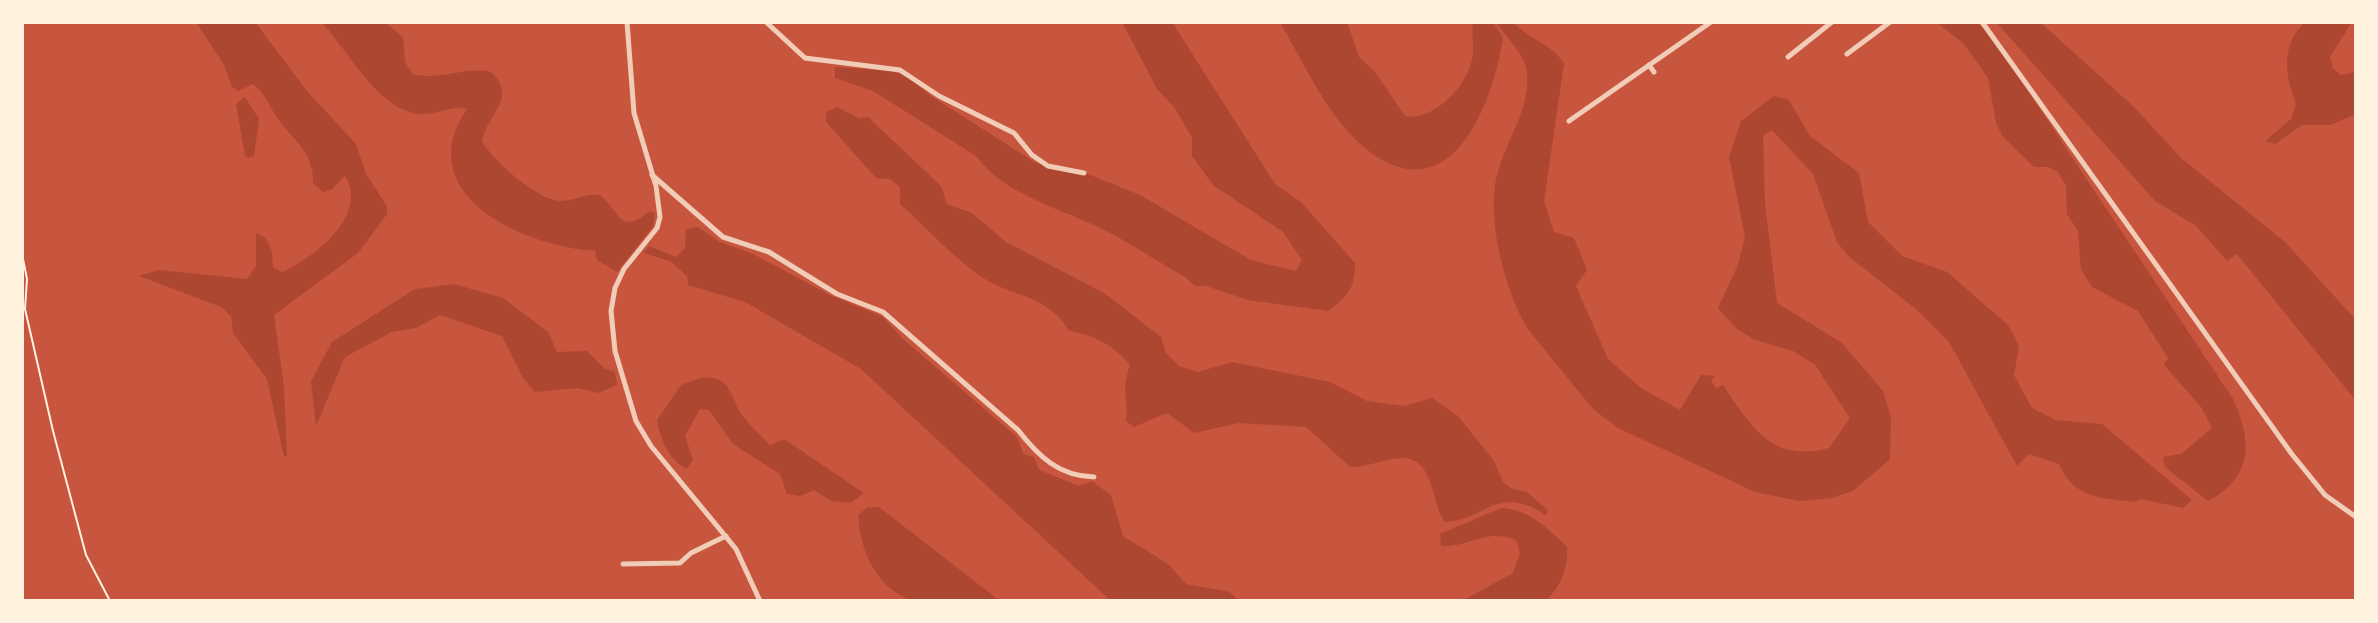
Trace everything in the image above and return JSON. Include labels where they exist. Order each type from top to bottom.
[{"type":"street","points":[[627,22],[634,113],[656,186],[660,220],[624,269],[615,288],[611,311],[615,351],[636,421],[651,446],[726,536],[742,560],[760,601]]},
{"type":"street","points":[[766,22],[805,58],[900,70],[939,96],[1014,133],[1032,155],[1048,166],[1084,173]]},
{"type":"street","points":[[1569,121],[1711,22]]},
{"type":"street","points":[[1788,57],[1832,22]]},
{"type":"street","points":[[1847,54],[1890,22]]},
{"type":"street","points":[[1982,22],[2291,453],[2331,500],[2356,517]]},
{"type":"street","points":[[1649,65],[1654,72]]},
{"type":"street","points":[[651,174],[723,237],[769,252],[837,294],[883,312],[936,362],[1008,421],[1031,448],[1066,474],[1094,477]]},
{"type":"street","points":[[623,564],[680,563],[691,553],[726,536]]},
{"type":"path","points":[[22,254],[27,279],[25,309],[53,431],[86,555],[110,601]]},
{"type":"shaded area","points":[[196,22],[255,22],[307,91],[356,144],[366,174],[387,206],[387,214],[358,253],[274,315],[284,387],[287,456],[284,457],[267,379],[233,333],[231,316],[221,307],[139,276],[159,270],[247,279],[256,266],[256,233],[265,237],[272,251],[273,267],[282,272],[309,257],[334,233],[350,205],[350,191],[345,176],[331,190],[323,192],[313,183],[310,162],[301,146],[253,84],[238,91],[232,87],[224,65]]},
{"type":"shaded area","points":[[321,22],[384,22],[403,37],[405,62],[413,74],[433,76],[491,72],[499,81],[502,98],[482,141],[506,169],[530,188],[553,200],[600,195],[627,222],[650,211],[655,213],[653,226],[617,272],[597,260],[595,251],[536,239],[507,226],[482,210],[463,190],[452,166],[453,139],[467,109],[455,108],[431,114],[404,110],[376,90]]},
{"type":"shaded area","points":[[1122,22],[1172,22],[1275,184],[1301,202],[1355,263],[1349,291],[1328,311],[1248,300],[1206,286],[1195,286],[1114,235],[1019,192],[1003,182],[976,156],[873,91],[835,78],[835,67],[893,71],[912,80],[931,96],[1036,163],[1073,168],[1140,195],[1251,260],[1296,271],[1302,260],[1283,232],[1213,185],[1192,156],[1192,138],[1175,108],[1157,89]]},
{"type":"shaded area","points":[[1280,22],[1347,22],[1359,57],[1375,72],[1405,116],[1427,113],[1456,91],[1472,60],[1473,22],[1493,22],[1503,37],[1490,90],[1479,117],[1464,141],[1446,159],[1425,169],[1399,167],[1370,152],[1355,139],[1319,92]]},
{"type":"shaded area","points":[[1496,22],[1513,22],[1554,52],[1564,64],[1544,201],[1554,232],[1574,238],[1587,270],[1576,286],[1608,359],[1641,388],[1680,410],[1701,375],[1715,376],[1711,381],[1716,388],[1723,385],[1754,428],[1778,446],[1792,451],[1829,448],[1850,418],[1815,365],[1793,351],[1755,340],[1737,329],[1718,308],[1738,265],[1745,237],[1729,157],[1741,121],[1774,96],[1789,100],[1810,136],[1859,173],[1868,222],[1902,256],[1947,272],[2008,325],[2019,346],[2014,375],[2032,408],[2056,420],[2102,424],[2192,500],[2183,508],[2141,499],[2136,502],[2090,495],[2065,476],[2059,464],[2029,454],[2017,466],[1949,342],[1916,309],[1848,256],[1837,242],[1813,174],[1772,130],[1763,136],[1765,203],[1777,303],[1842,343],[1883,391],[1891,417],[1890,459],[1853,491],[1832,498],[1799,501],[1755,492],[1618,428],[1593,409],[1527,328],[1506,279],[1497,240],[1495,186],[1521,113],[1527,83],[1522,57]]},
{"type":"shaded area","points":[[1936,22],[1977,22],[1992,37],[2233,399],[2244,429],[2245,456],[2234,480],[2208,501],[2165,467],[2163,457],[2181,454],[2212,428],[2201,407],[2164,365],[2168,358],[2138,311],[2092,287],[2081,270],[2078,231],[2067,214],[2066,186],[2058,172],[2048,167],[2034,167],[2003,137],[1996,123],[1988,78],[1964,44]]},
{"type":"shaded area","points":[[1996,22],[2040,22],[2135,108],[2180,157],[2285,242],[2356,320],[2356,401],[2237,254],[2227,261],[2196,226],[2155,201]]},
{"type":"shaded area","points":[[2305,22],[2352,22],[2330,57],[2333,69],[2341,75],[2356,72],[2356,114],[2331,125],[2302,125],[2275,144],[2265,141],[2291,119],[2296,104],[2287,72],[2288,51]]},
{"type":"shaded area","points":[[245,97],[259,119],[254,156],[249,158],[245,156],[236,104]]},
{"type":"shaded area","points":[[837,107],[859,118],[868,117],[941,186],[947,204],[972,213],[1006,242],[1104,293],[1161,337],[1166,353],[1179,366],[1198,372],[1232,362],[1330,382],[1367,401],[1404,406],[1432,398],[1458,416],[1494,461],[1503,482],[1512,489],[1527,492],[1548,510],[1546,515],[1515,502],[1492,506],[1472,516],[1445,522],[1421,465],[1401,458],[1350,467],[1306,427],[1239,423],[1194,433],[1167,413],[1134,427],[1126,421],[1125,389],[1130,365],[1124,358],[1103,342],[1069,331],[1061,319],[1042,304],[985,279],[952,253],[900,204],[900,187],[890,179],[876,178],[826,122],[826,112]]},
{"type":"shaded area","points":[[698,227],[720,242],[753,254],[828,294],[883,317],[903,339],[1018,438],[1023,454],[1034,457],[1039,470],[1079,486],[1092,481],[1111,495],[1123,536],[1168,564],[1186,584],[1230,592],[1239,601],[1111,601],[861,369],[745,302],[688,285],[687,276],[670,261],[643,253],[649,246],[676,257],[685,248],[686,229]]},
{"type":"shaded area","points":[[454,284],[503,298],[548,332],[557,352],[587,351],[605,369],[615,372],[617,385],[598,393],[577,388],[535,392],[523,378],[502,336],[440,315],[416,328],[392,332],[345,357],[316,426],[311,381],[332,342],[415,289]]},
{"type":"shaded area","points":[[701,378],[724,383],[743,416],[770,445],[784,439],[864,493],[851,503],[831,501],[814,490],[800,496],[787,494],[780,474],[733,444],[709,410],[700,409],[685,436],[693,460],[687,469],[681,466],[666,448],[657,420],[681,385]]},
{"type":"shaded area","points":[[868,507],[879,507],[1000,601],[913,601],[900,595],[872,567],[862,542],[858,515]]},
{"type":"shaded area","points":[[1501,508],[1529,516],[1567,547],[1563,576],[1546,601],[1462,601],[1513,573],[1520,553],[1516,540],[1495,536],[1441,546],[1440,534]]}]
